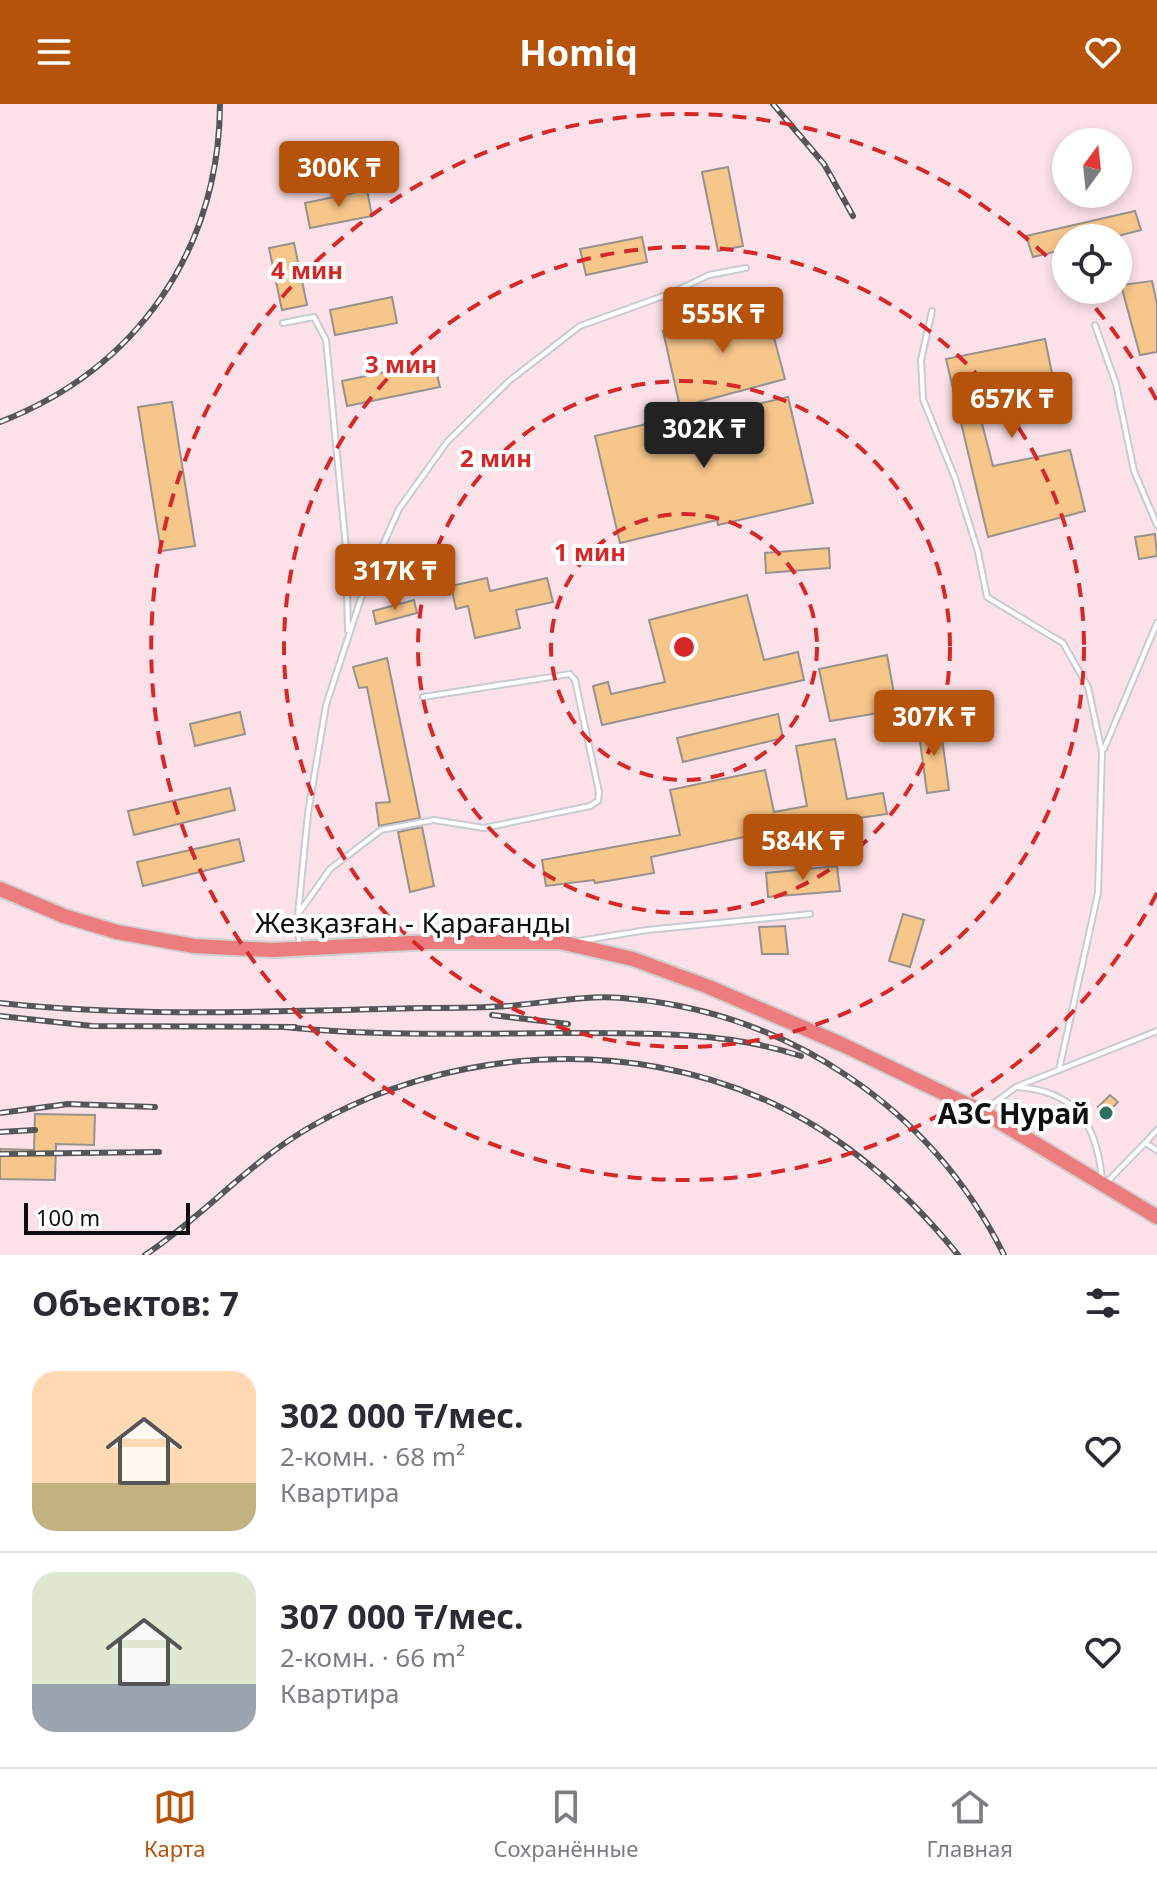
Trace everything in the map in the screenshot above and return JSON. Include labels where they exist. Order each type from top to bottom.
[{"type":"highway","name":"Жезқазған - Қарағанды","points":[[0,889],[64,916],[117,932],[194,946],[299,948],[430,942],[565,944],[633,959],[709,987],[983,1112],[1157,1217]]},
{"type":"lane","points":[[299,948],[298,914],[308,813],[326,705],[366,583],[399,509],[447,442],[509,381],[580,326],[669,294],[709,275],[746,268]]},
{"type":"lane","points":[[932,311],[921,360],[923,399],[955,478],[978,552],[987,597],[1063,643],[1088,687],[1102,752],[1098,893],[1059,1070]]},
{"type":"lane","points":[[283,323],[314,317],[326,340],[346,548],[348,636]]},
{"type":"lane","points":[[1095,325],[1116,384],[1134,471],[1157,525]]},
{"type":"lane","points":[[1102,752],[1157,623]]},
{"type":"lane","points":[[298,914],[330,869],[381,830],[434,820],[484,828],[590,806],[598,801],[599,792],[578,694],[570,674],[423,697]]},
{"type":"lane","points":[[565,944],[647,930],[810,914]]},
{"type":"lane","points":[[983,1112],[1016,1087],[1157,1031]]},
{"type":"lane","points":[[1016,1087],[1042,1089],[1072,1106],[1092,1128],[1103,1187]]},
{"type":"lane","points":[[1103,1187],[1157,1130]]},
{"type":"lane","points":[[1145,1143],[1157,1150]]},
{"type":"shaded area","points":[[0,104],[1157,104],[1157,1255],[0,1255]]},
{"type":"building","points":[[728,167],[743,246],[718,251],[702,172]]},
{"type":"building","points":[[367,190],[372,216],[310,228],[305,203]]},
{"type":"building","points":[[1135,211],[1141,230],[1132,232],[1132,224],[1078,224]]},
{"type":"building","points":[[1052,230],[1052,252],[1033,257],[1026,236]]},
{"type":"building","points":[[642,237],[647,262],[586,275],[580,249]]},
{"type":"building","points":[[294,243],[307,305],[282,310],[269,248]]},
{"type":"building","points":[[1152,281],[1157,304],[1157,352],[1140,355],[1126,304],[1132,304],[1132,284]]},
{"type":"building","points":[[392,297],[397,323],[335,335],[330,310]]},
{"type":"building","points":[[765,304],[785,379],[680,407],[663,331]]},
{"type":"building","points":[[1045,339],[1055,388],[978,408],[993,466],[1070,450],[1085,511],[988,537],[946,359]]},
{"type":"building","points":[[434,362],[440,387],[347,406],[342,381]]},
{"type":"building","points":[[788,397],[813,503],[718,525],[717,520],[620,543],[595,436],[668,419],[670,424]]},
{"type":"building","points":[[172,402],[195,546],[161,551],[138,407]]},
{"type":"building","points":[[1155,534],[1157,556],[1139,559],[1135,537]]},
{"type":"building","points":[[829,548],[830,568],[766,573],[765,553]]},
{"type":"building","points":[[487,578],[490,591],[547,578],[553,602],[516,610],[520,628],[475,638],[468,606],[456,609],[451,586]]},
{"type":"building","points":[[747,595],[764,660],[798,652],[804,680],[602,725],[593,686],[608,682],[611,694],[665,682],[649,620]]},
{"type":"building","points":[[414,600],[417,613],[376,624],[373,611]]},
{"type":"building","points":[[887,655],[897,710],[830,721],[819,669]]},
{"type":"building","points":[[387,658],[420,818],[379,826],[376,803],[390,802],[367,687],[359,688],[353,667]]},
{"type":"building","points":[[240,712],[245,734],[195,746],[190,724]]},
{"type":"building","points":[[778,714],[783,738],[683,762],[677,738]]},
{"type":"building","points":[[940,723],[949,790],[927,793],[918,726]]},
{"type":"building","points":[[835,739],[847,799],[883,793],[887,814],[782,829],[651,857],[654,873],[595,883],[594,880],[546,886],[542,860],[680,835],[670,790],[765,770],[774,812],[807,806],[796,746]]},
{"type":"building","points":[[230,788],[235,810],[134,835],[128,811]]},
{"type":"building","points":[[422,827],[434,886],[410,892],[398,832]]},
{"type":"building","points":[[239,839],[244,861],[143,886],[137,862]]},
{"type":"building","points":[[837,866],[840,891],[768,897],[766,873]]},
{"type":"building","points":[[903,914],[924,920],[910,967],[889,961]]},
{"type":"building","points":[[785,926],[788,954],[762,954],[759,927]]},
{"type":"building","points":[[1110,1095],[1118,1102],[1106,1114],[1098,1107]]},
{"type":"building","points":[[35,1114],[95,1115],[94,1145],[56,1144],[55,1180],[0,1179],[0,1149],[34,1150]]},
{"type":"railway","points":[[0,422],[49,399],[92,370],[130,337],[161,298],[186,255],[204,208],[216,157],[220,104]]},
{"type":"railway","points":[[773,104],[824,164],[853,216]]},
{"type":"railway","points":[[0,1003],[105,1011],[211,1012],[486,1007],[607,997],[683,1007],[741,1023],[796,1046],[847,1076],[894,1112],[937,1154],[973,1202],[1004,1255]]},
{"type":"railway","points":[[492,1015],[568,1024]]},
{"type":"railway","points":[[0,1016],[92,1026],[295,1027]]},
{"type":"railway","points":[[284,1027],[384,1033],[678,1035],[741,1041],[801,1056]]},
{"type":"railway","points":[[145,1255],[268,1155],[312,1126],[365,1100],[421,1080],[480,1066],[539,1060],[599,1060],[659,1067],[717,1082],[772,1103],[825,1132],[874,1168],[918,1210],[958,1255]]},
{"type":"railway","points":[[0,1113],[68,1104],[155,1107]]},
{"type":"railway","points":[[0,1132],[35,1130]]},
{"type":"railway","points":[[0,1154],[159,1152]]},
{"type":"place","name":"АЗС Нурай","points":[[1106,1113]]}]
